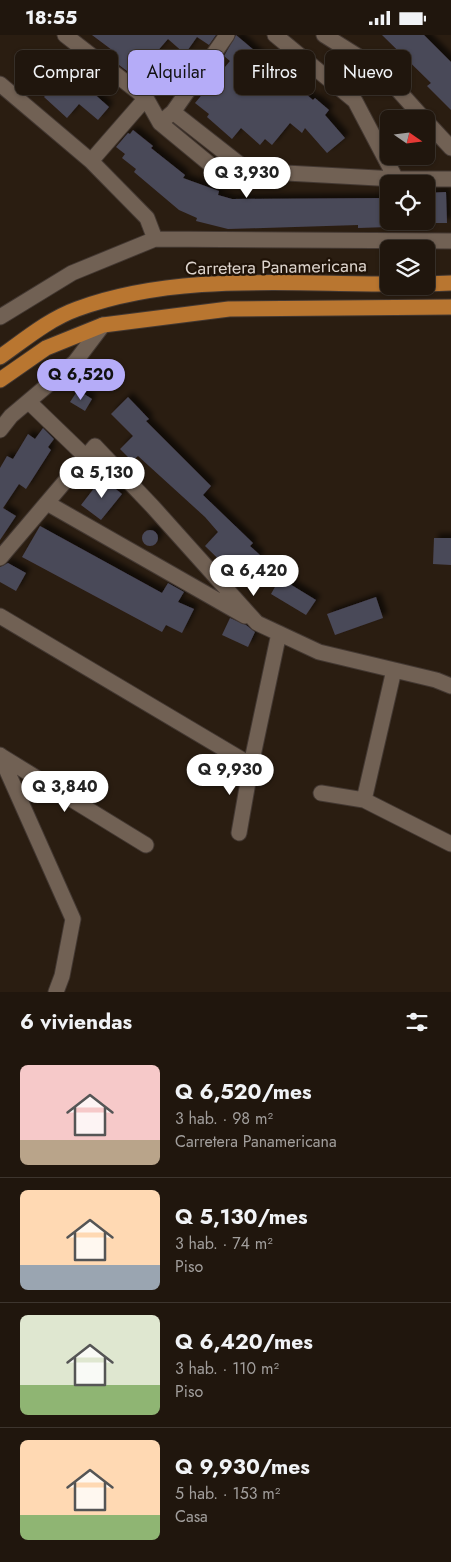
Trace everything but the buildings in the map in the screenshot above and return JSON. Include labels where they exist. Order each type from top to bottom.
[{"type":"highway","points":[[435,284],[451,283]]},
{"type":"highway","name":"Carretera Panamericana","points":[[0,357],[34,333],[76,309],[132,294],[206,284],[380,284]]},
{"type":"highway","points":[[0,380],[46,348],[103,325],[229,309],[451,307]]},
{"type":"street","points":[[65,35],[146,98],[160,123],[212,166],[248,171],[380,178]]},
{"type":"street","points":[[160,123],[173,112],[227,35]]},
{"type":"street","points":[[275,35],[355,101],[394,175]]},
{"type":"street","points":[[324,35],[380,70],[416,110]]},
{"type":"street","points":[[0,84],[91,161],[147,218],[154,239]]},
{"type":"street","points":[[91,161],[146,98]]},
{"type":"street","points":[[173,112],[248,171]]},
{"type":"street","points":[[435,131],[451,149]]},
{"type":"street","points":[[435,179],[451,179]]},
{"type":"street","points":[[0,317],[72,273],[154,239],[451,241]]},
{"type":"street","points":[[0,430],[29,401],[75,362],[103,325]]},
{"type":"street","points":[[29,401],[86,457]]},
{"type":"street","points":[[0,558],[95,445],[154,507],[257,623]]},
{"type":"street","points":[[47,503],[257,623],[319,652],[394,670],[451,687]]},
{"type":"street","points":[[0,616],[251,765]]},
{"type":"street","points":[[239,833],[251,765],[279,633]]},
{"type":"street","points":[[364,800],[394,670]]},
{"type":"street","points":[[0,755],[146,845]]},
{"type":"street","points":[[0,755],[73,919],[62,976],[56,992]]},
{"type":"street","points":[[320,793],[364,800],[451,844]]}]
